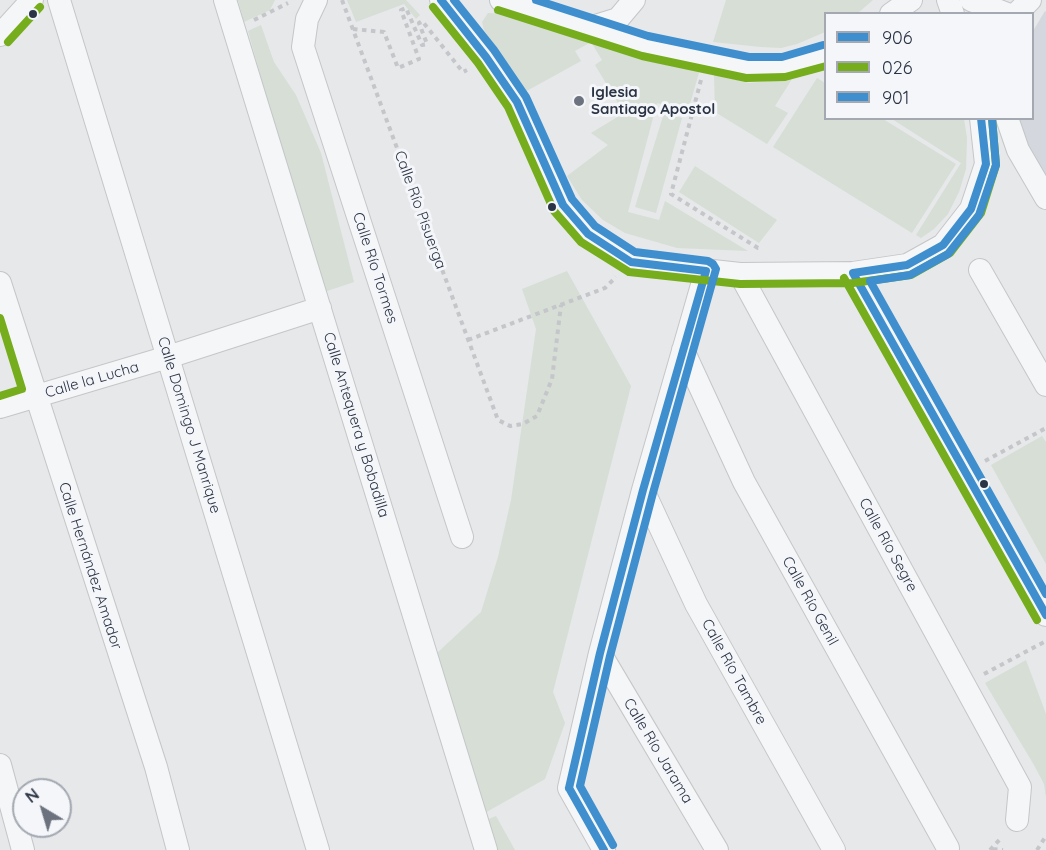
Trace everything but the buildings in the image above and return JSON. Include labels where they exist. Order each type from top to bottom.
[{"type":"street","points":[[0,35],[32,0]]},
{"type":"street","name":"Calle Domingo J Manrique","points":[[59,0],[318,850]]},
{"type":"street","name":"Calle Antequera y Bobadilla","points":[[225,0],[486,850]]},
{"type":"street","name":"Calle Río Tormes","points":[[316,0],[306,19],[303,47],[462,537]]},
{"type":"street","points":[[441,0],[486,57],[517,102],[563,205],[588,234],[631,262],[740,274],[853,273],[907,265],[943,244],[971,209],[986,164],[981,120]]},
{"type":"street","points":[[501,0],[645,46],[748,68],[784,67],[824,55]]},
{"type":"street","points":[[590,28],[618,19],[634,0]]},
{"type":"street","points":[[894,12],[911,0]]},
{"type":"street","points":[[1018,12],[1030,0]]},
{"type":"street","points":[[976,6],[999,12]]},
{"type":"street","points":[[1008,120],[1018,150],[1046,198]]},
{"type":"street","points":[[980,270],[1046,385]]},
{"type":"street","points":[[604,850],[569,788],[600,653],[643,490],[706,271]]},
{"type":"street","points":[[853,273],[1046,615]]},
{"type":"street","name":"Calle Río Segre","points":[[740,274],[1020,787],[1017,820]]},
{"type":"street","name":"Calle Hernández Amador","points":[[0,283],[156,767],[178,850]]},
{"type":"street","name":"Calle la Lucha","points":[[0,407],[168,357],[320,308]]},
{"type":"street","name":"Calle Río Genil","points":[[683,350],[744,482],[948,848]]},
{"type":"street","name":"Calle Río Tambre","points":[[643,490],[696,604],[834,850]]},
{"type":"street","name":"Calle Río Jarama","points":[[600,653],[717,850]]},
{"type":"street","points":[[0,765],[23,850]]},
{"type":"path","points":[[235,30],[295,0]]},
{"type":"path","name":"Calle Río Pisuerga","points":[[342,0],[498,420],[510,426],[523,424],[537,416],[552,379],[561,305]]},
{"type":"path","points":[[353,29],[384,32],[398,68],[419,59],[400,10],[406,8],[422,45],[427,44],[419,23],[422,21],[463,72],[486,57]]},
{"type":"path","points":[[706,59],[671,194],[758,248],[768,248]]},
{"type":"path","points":[[468,340],[605,288],[631,262]]},
{"type":"path","points":[[965,471],[1046,428]]},
{"type":"path","points":[[964,685],[1046,641]]},
{"type":"path","points":[[1037,850],[1046,836]]},
{"type":"path","points":[[992,848],[1003,850]]},
{"type":"shaded area","points":[[238,0],[275,0],[270,10],[244,22]]},
{"type":"shaded area","points":[[347,0],[406,0],[420,15],[416,19],[404,4],[356,22]]},
{"type":"shaded area","points":[[726,0],[873,0],[859,12],[824,12],[824,32],[797,44],[781,48],[713,42]]},
{"type":"shaded area","points":[[1045,11],[1046,180],[1028,150],[1019,120],[1034,120],[1034,29]]},
{"type":"shaded area","points":[[488,13],[503,14],[700,69],[688,111],[657,103],[628,212],[659,220],[665,201],[748,251],[677,248],[625,233],[603,220],[582,200],[567,176],[608,145],[591,133],[624,113],[595,65],[602,60],[591,42],[575,51],[581,61],[523,93],[484,30],[482,22]]},
{"type":"shaded area","points":[[261,25],[274,62],[296,95],[321,153],[354,282],[321,293],[248,31]]},
{"type":"shaded area","points":[[714,74],[749,83],[792,79],[775,106],[788,113],[767,144],[715,112]]},
{"type":"shaded area","points":[[817,78],[824,82],[824,120],[885,120],[956,164],[912,233],[773,147]]},
{"type":"shaded area","points":[[664,113],[682,118],[656,213],[635,207]]},
{"type":"shaded area","points":[[894,120],[964,120],[967,138],[966,169],[959,192],[948,214],[934,229],[921,238],[916,235],[961,163]]},
{"type":"shaded area","points":[[695,166],[777,220],[759,243],[679,192]]},
{"type":"shaded area","points":[[567,271],[631,386],[553,692],[565,723],[545,779],[483,814],[436,654],[481,612],[498,557],[511,500],[536,329],[522,289]]},
{"type":"shaded area","points":[[1042,436],[1046,442],[1046,564],[991,465]]},
{"type":"shaded area","points":[[1026,660],[1046,714],[1046,797],[1044,784],[1034,765],[985,683]]},
{"type":"shaded area","points":[[496,816],[515,850],[496,850],[486,820]]},
{"type":"transit line","name":"906","points":[[441,0],[486,57],[517,102],[563,205],[588,234],[631,262],[706,271]]},
{"type":"transit line","name":"901","points":[[454,0],[494,50],[526,97],[572,199],[595,226],[635,252],[708,261],[716,269],[610,656],[580,786],[613,845]]},
{"type":"transit line","name":"901","points":[[536,0],[648,36],[749,57],[782,57],[823,45]]},
{"type":"transit line","name":"026","points":[[8,42],[40,7]]},
{"type":"transit line","name":"026","points":[[433,7],[478,63],[508,107],[554,211],[581,242],[629,272],[740,284],[853,283],[911,275],[950,253],[981,213],[996,165],[992,120]]},
{"type":"transit line","name":"026","points":[[498,10],[642,56],[746,78],[785,77],[824,67]]},
{"type":"transit line","name":"906","points":[[981,120],[986,164],[971,209],[943,245],[907,265],[853,273],[1046,615]]},
{"type":"transit line","name":"901","points":[[992,120],[996,165],[979,215],[948,254],[910,275],[870,281],[1046,594]]},
{"type":"transit line","name":"906","points":[[569,788],[600,653],[643,490],[706,271]]},
{"type":"transit line","name":"026","points":[[844,278],[1037,620]]},
{"type":"transit line","name":"026","points":[[0,318],[22,389],[0,396]]},
{"type":"transit line","name":"906","points":[[569,788],[604,850]]},
{"type":"place","name":"Iglesia Santiago Apostol","points":[[579,101]]}]
